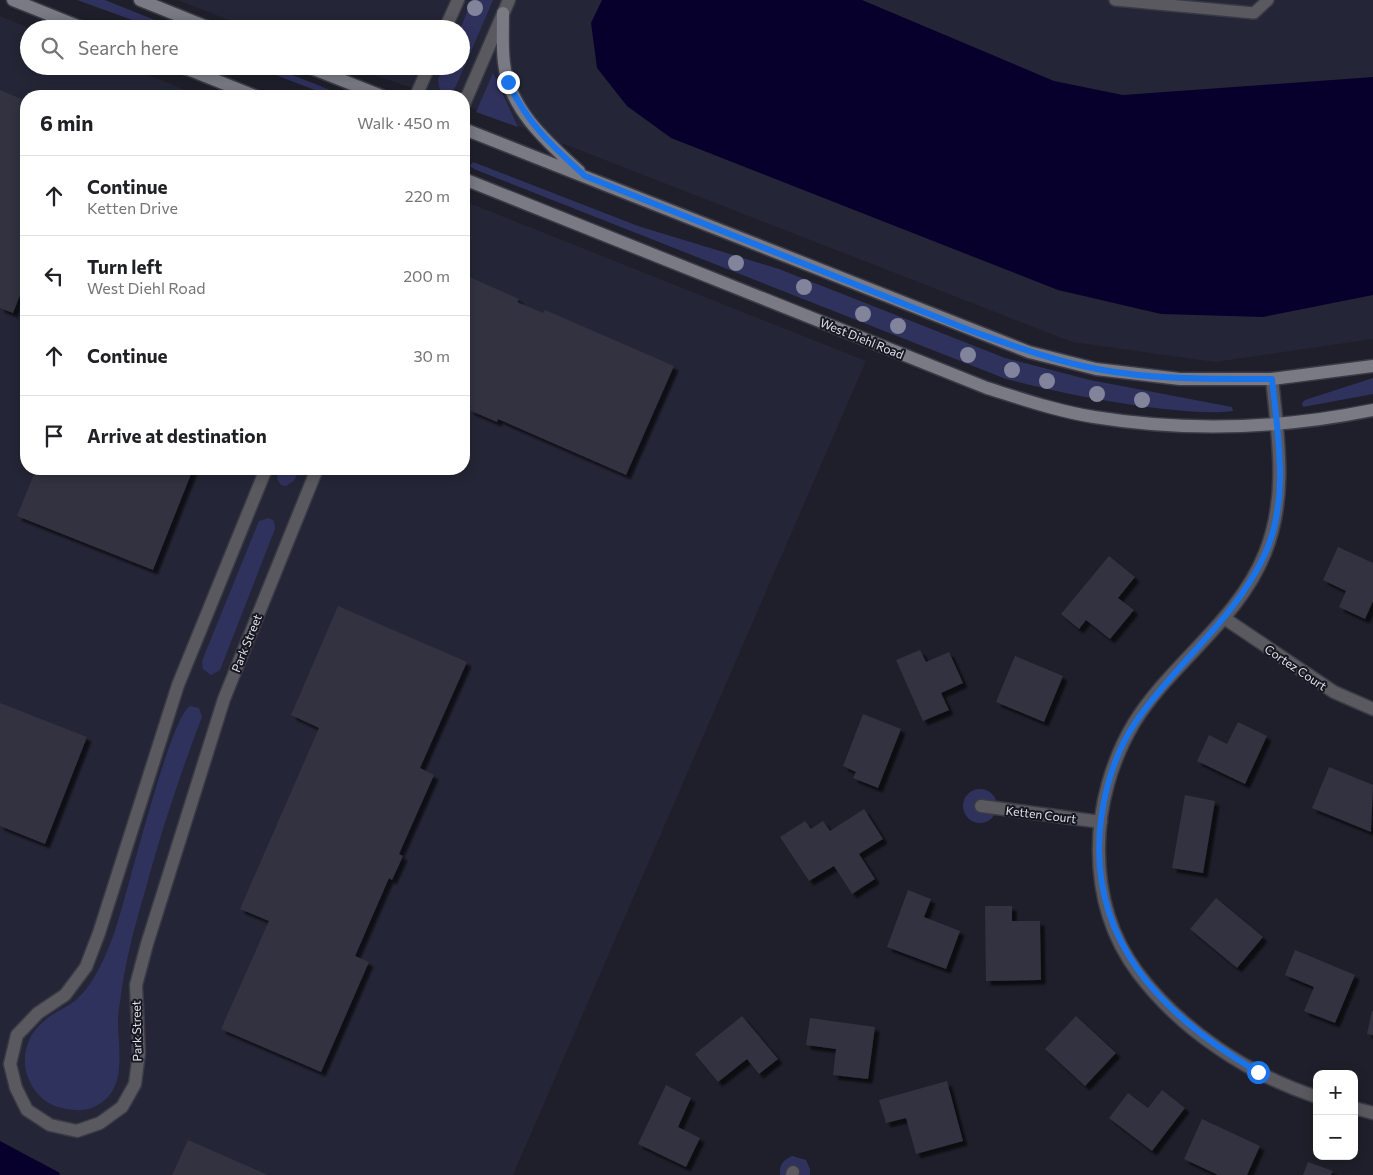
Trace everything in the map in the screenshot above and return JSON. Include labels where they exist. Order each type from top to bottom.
[{"type":"street","points":[[13,0],[63,20]]},
{"type":"street","points":[[140,0],[190,20]]},
{"type":"street","points":[[449,20],[458,0]]},
{"type":"street","points":[[470,90],[509,0]]},
{"type":"street","points":[[503,13],[504,64],[508,82],[516,99],[542,138],[585,176]]},
{"type":"street","points":[[203,75],[241,90]]},
{"type":"street","points":[[329,75],[367,90]]},
{"type":"street","points":[[419,90],[425,75]]},
{"type":"street","points":[[470,130],[1029,352],[1096,369],[1180,379],[1272,379],[1373,366]]},
{"type":"street","name":"West Diehl Road","points":[[470,181],[987,388],[1092,417],[1190,427],[1277,425],[1373,410]]},
{"type":"street","points":[[1272,379],[1281,481],[1279,505],[1269,543],[1242,597],[1136,721],[1113,766],[1106,788],[1098,850],[1105,901],[1115,931],[1137,972],[1157,995],[1196,1031],[1226,1053],[1276,1081],[1313,1095]]},
{"type":"street","name":"Park Street","points":[[264,475],[178,685],[102,924],[86,967],[65,995],[38,1013],[17,1035],[10,1064],[16,1088],[27,1110],[50,1124],[76,1131],[100,1123],[122,1107],[136,1084],[138,1053],[136,985],[147,944],[224,699],[315,475]]},
{"type":"street","name":"Cortez Court","points":[[1224,618],[1334,692],[1373,709]]},
{"type":"street","name":"Ketten Court","points":[[981,806],[1101,822]]},
{"type":"street","points":[[1358,1109],[1373,1112]]},
{"type":"lane","points":[[1115,0],[1254,13],[1268,0]]},
{"type":"shaded area","points":[[77,0],[105,0],[155,20],[132,20]]},
{"type":"shaded area","points":[[178,0],[1373,0],[1373,339],[1215,362],[1072,342],[470,107],[470,90],[419,90],[374,75],[470,75],[470,20],[228,20]]},
{"type":"shaded area","points":[[472,0],[493,0],[470,53],[470,20],[464,20]]},
{"type":"shaded area","points":[[602,0],[862,0],[1054,81],[1123,95],[1373,77],[1373,295],[1263,317],[1161,314],[1058,290],[671,138],[627,106],[597,68],[591,23]]},
{"type":"shaded area","points":[[0,16],[20,24],[20,75],[148,75],[186,90],[20,90],[20,475],[470,475],[470,203],[866,361],[513,1175],[0,1175]]},
{"type":"shaded area","points":[[493,73],[518,127],[476,112]]},
{"type":"shaded area","points":[[276,75],[292,75],[330,90],[315,90]]},
{"type":"shaded area","points":[[440,75],[461,75],[452,90],[440,90],[438,79]]},
{"type":"shaded area","points":[[473,162],[638,226],[779,269],[1005,358],[1090,380],[1232,407],[1233,411],[1198,412],[1144,407],[1045,389],[1006,379],[474,169],[470,166]]},
{"type":"shaded area","points":[[1373,378],[1373,394],[1303,407],[1302,403],[1305,400]]},
{"type":"shaded area","points":[[278,475],[296,475],[294,481],[286,486],[281,485],[277,479]]},
{"type":"shaded area","points":[[269,518],[274,521],[275,529],[220,670],[211,675],[203,669],[202,661],[259,521]]},
{"type":"shaded area","points":[[190,706],[199,708],[202,717],[164,825],[131,942],[119,1012],[119,1065],[115,1086],[101,1103],[92,1108],[78,1110],[57,1107],[40,1097],[27,1076],[25,1059],[28,1043],[43,1022],[77,999],[89,985],[100,967],[121,912],[149,811],[171,742],[181,718]]},
{"type":"shaded area","points":[[980,789],[987,790],[992,794],[996,799],[996,813],[992,818],[987,822],[980,823],[973,822],[968,818],[964,813],[963,806],[964,799],[968,794],[973,790]]},
{"type":"shaded area","points":[[0,1141],[60,1173],[59,1175],[0,1175]]},
{"type":"shaded area","points":[[792,1156],[806,1160],[810,1169],[810,1175],[780,1175],[782,1163]]},
{"type":"building","points":[[0,90],[20,98],[20,295],[13,313],[0,308]]},
{"type":"building","points":[[470,277],[519,299],[517,302],[543,313],[545,310],[674,366],[626,475],[498,419],[497,422],[470,410]]},
{"type":"building","points":[[34,475],[191,475],[153,570],[17,516]]},
{"type":"building","points":[[1338,547],[1373,563],[1373,601],[1365,619],[1339,607],[1346,591],[1323,580]]},
{"type":"building","points":[[1109,556],[1135,577],[1118,598],[1134,610],[1110,639],[1086,620],[1079,629],[1061,614]]},
{"type":"building","points":[[338,606],[467,662],[420,768],[434,775],[399,854],[403,856],[392,880],[389,878],[355,956],[369,962],[321,1072],[221,1029],[269,921],[240,909],[319,728],[291,715]]},
{"type":"building","points":[[920,650],[926,662],[949,652],[963,683],[941,693],[949,710],[923,721],[896,660]]},
{"type":"building","points":[[1015,656],[1063,676],[1044,722],[996,702]]},
{"type":"building","points":[[0,703],[87,737],[45,844],[0,826]]},
{"type":"building","points":[[863,714],[901,729],[878,788],[853,778],[856,772],[843,766]]},
{"type":"building","points":[[1238,722],[1267,736],[1245,784],[1197,761],[1209,735],[1227,744]]},
{"type":"building","points":[[1329,767],[1373,785],[1371,832],[1312,808]]},
{"type":"building","points":[[1185,795],[1215,801],[1203,873],[1172,868]]},
{"type":"building","points":[[864,809],[883,839],[859,854],[875,879],[852,894],[834,866],[809,881],[780,837],[805,821],[811,829],[823,821],[830,831]]},
{"type":"building","points":[[908,890],[931,899],[924,917],[960,931],[946,969],[887,947]]},
{"type":"building","points":[[1216,898],[1263,937],[1237,968],[1190,929]]},
{"type":"building","points":[[985,906],[1012,906],[1012,921],[1040,921],[1041,980],[986,981]]},
{"type":"building","points":[[1295,950],[1355,975],[1335,1023],[1304,1011],[1314,987],[1285,975]]},
{"type":"building","points":[[1373,1011],[1373,1035],[1367,1034]]},
{"type":"building","points":[[742,1016],[778,1059],[759,1074],[747,1059],[718,1082],[695,1054]]},
{"type":"building","points":[[1076,1016],[1116,1053],[1085,1086],[1045,1049]]},
{"type":"building","points":[[810,1018],[875,1027],[868,1079],[833,1075],[836,1049],[806,1045]]},
{"type":"building","points":[[947,1081],[963,1141],[916,1154],[906,1118],[886,1123],[879,1100]]},
{"type":"building","points":[[666,1085],[691,1098],[678,1127],[700,1138],[686,1167],[638,1144]]},
{"type":"building","points":[[1162,1090],[1185,1108],[1152,1151],[1109,1118],[1128,1093],[1148,1108]]},
{"type":"building","points":[[1202,1119],[1260,1146],[1247,1175],[1218,1175],[1184,1159]]},
{"type":"building","points":[[188,1140],[268,1175],[172,1175]]},
{"type":"building","points":[[1308,1162],[1333,1171],[1331,1175],[1303,1175]]},
{"type":"route","points":[[508,82],[528,119],[542,138],[585,176],[969,330],[1029,352],[1096,369],[1180,379],[1272,379],[1281,481],[1279,505],[1269,543],[1242,597],[1154,698],[1136,721],[1123,743],[1106,788],[1098,850],[1105,901],[1115,931],[1137,972],[1157,995],[1196,1031],[1226,1053],[1258,1072]]}]
